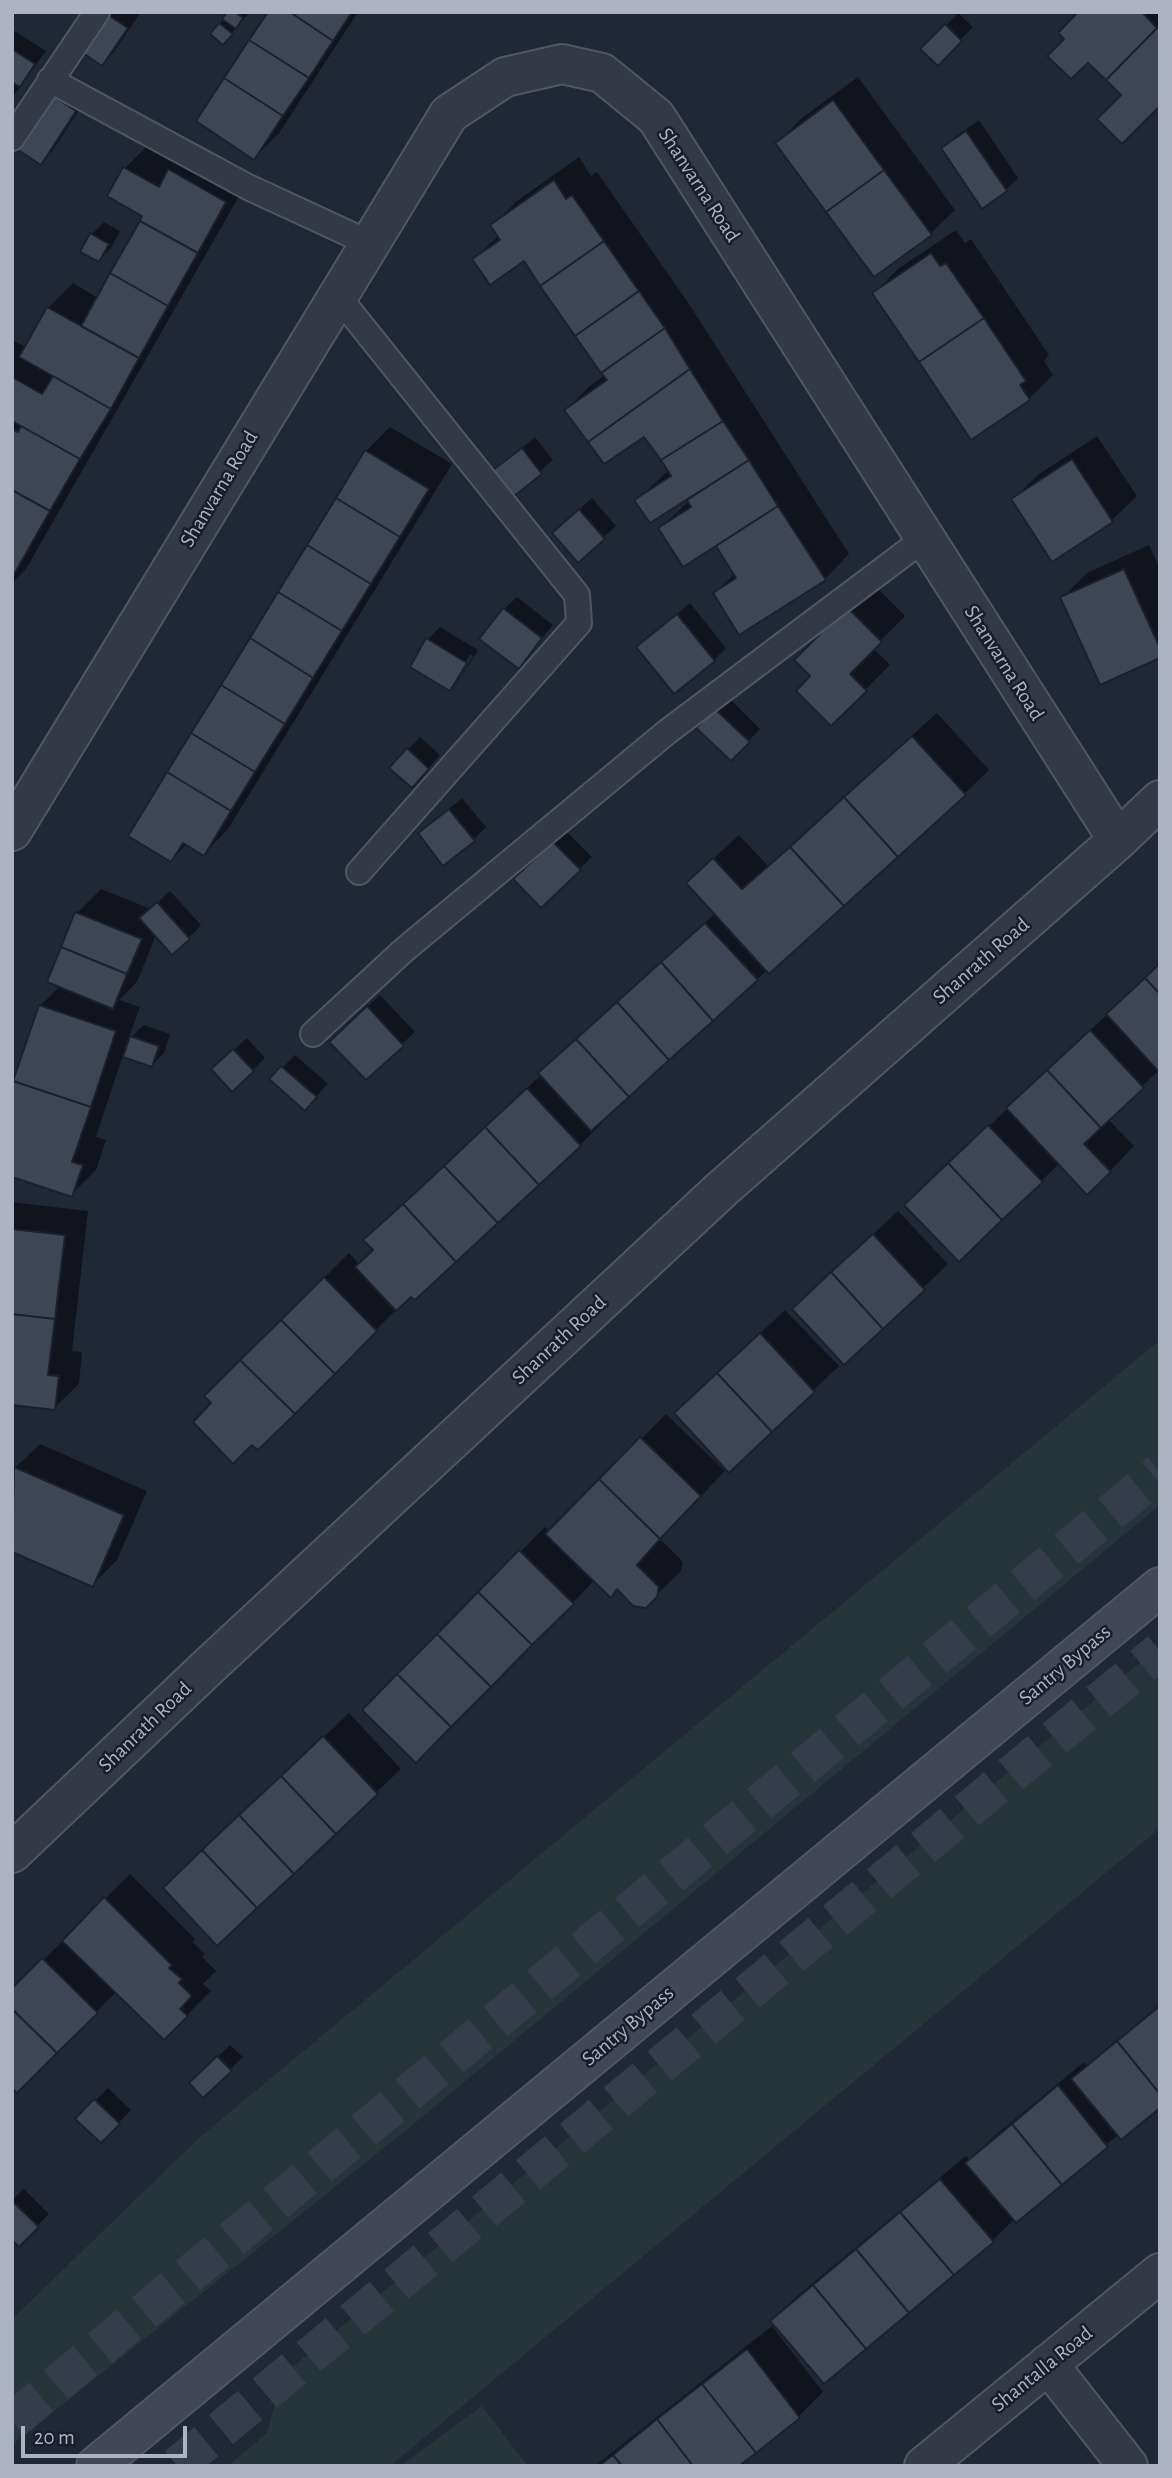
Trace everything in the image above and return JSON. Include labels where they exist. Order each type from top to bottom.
[{"type":"main road","name":"Santry Bypass","points":[[96,2466],[1160,1587]]},
{"type":"street","name":"Shanvarna Road","points":[[12,831],[449,114],[505,77],[562,64],[602,73],[656,117],[1118,841]]},
{"type":"street","name":"Shanrath Road","points":[[12,1853],[712,1198],[1118,841],[1160,800]]},
{"type":"street","name":"Shantalla Road","points":[[924,2466],[1160,2273]]},
{"type":"street","points":[[1048,2364],[1128,2466]]},
{"type":"lane","points":[[12,138],[97,12]]},
{"type":"lane","points":[[50,80],[248,187],[369,243]]},
{"type":"lane","points":[[337,295],[576,595],[579,624],[359,872]]},
{"type":"lane","points":[[313,1034],[404,950],[667,732],[925,538]]},
{"type":"shaded area","points":[[1160,1340],[1160,1505],[409,2128],[12,2445],[12,2319],[200,2137]]},
{"type":"shaded area","points":[[1160,1646],[1160,1828],[390,2466],[228,2466],[267,2433],[283,2375]]},
{"type":"shaded area","points":[[482,2406],[528,2466],[400,2466]]},
{"type":"building","points":[[227,12],[235,12],[243,18],[236,29],[222,19]]},
{"type":"building","points":[[268,12],[290,12],[333,41],[309,78],[249,40]]},
{"type":"building","points":[[290,12],[352,12],[333,41]]},
{"type":"building","points":[[1078,12],[1142,12],[1157,28],[1106,80],[1088,63],[1071,79],[1047,56],[1064,39],[1058,33]]},
{"type":"building","points":[[108,15],[128,28],[102,66],[83,53]]},
{"type":"building","points":[[219,23],[233,34],[223,45],[210,34]]},
{"type":"building","points":[[945,24],[962,41],[938,66],[920,49]]},
{"type":"building","points":[[1157,28],[1160,30],[1160,106],[1122,144],[1097,119],[1121,95],[1106,80]]},
{"type":"building","points":[[249,40],[309,78],[283,116],[224,78]]},
{"type":"building","points":[[12,49],[35,64],[20,87],[12,82]]},
{"type":"building","points":[[224,78],[283,116],[254,160],[196,121]]},
{"type":"building","points":[[53,96],[76,111],[41,165],[18,150]]},
{"type":"building","points":[[833,100],[884,170],[826,212],[775,143]]},
{"type":"building","points":[[966,131],[1007,191],[982,209],[941,148]]},
{"type":"building","points":[[123,167],[159,187],[168,169],[226,202],[198,253],[140,221],[142,216],[107,196]]},
{"type":"building","points":[[884,170],[932,235],[874,277],[826,212]]},
{"type":"building","points":[[554,180],[566,199],[572,195],[604,241],[540,286],[524,261],[490,285],[472,259],[500,240],[490,225]]},
{"type":"building","points":[[140,221],[198,253],[168,306],[110,273]]},
{"type":"building","points":[[90,233],[109,244],[99,262],[80,252]]},
{"type":"building","points":[[604,241],[639,291],[575,336],[540,286]]},
{"type":"building","points":[[931,253],[940,266],[946,263],[984,318],[919,362],[872,293]]},
{"type":"building","points":[[110,273],[168,306],[139,358],[81,326]]},
{"type":"building","points":[[639,291],[665,328],[601,373],[575,336]]},
{"type":"building","points":[[47,307],[139,358],[111,409],[19,357]]},
{"type":"building","points":[[984,318],[1026,381],[1020,385],[1030,400],[971,440],[919,362]]},
{"type":"building","points":[[665,328],[690,369],[588,442],[564,410],[607,380],[601,373]]},
{"type":"building","points":[[690,369],[723,421],[661,460],[644,437],[604,464],[588,442]]},
{"type":"building","points":[[53,376],[111,409],[80,459],[12,421],[12,377],[42,394]]},
{"type":"building","points":[[723,421],[749,460],[650,523],[634,500],[671,476],[661,460]]},
{"type":"building","points":[[21,426],[80,459],[50,511],[12,490],[12,429],[18,432]]},
{"type":"building","points":[[522,448],[542,474],[513,497],[493,470]]},
{"type":"building","points":[[365,450],[429,489],[400,537],[336,498]]},
{"type":"building","points":[[1072,459],[1113,522],[1052,562],[1011,499]]},
{"type":"building","points":[[749,460],[778,506],[683,567],[658,528],[691,507],[687,500]]},
{"type":"building","points":[[12,490],[50,511],[12,578]]},
{"type":"building","points":[[336,498],[400,537],[371,584],[307,545]]},
{"type":"building","points":[[778,506],[826,580],[739,635],[713,593],[736,578],[716,546]]},
{"type":"building","points":[[579,509],[605,539],[578,563],[552,533]]},
{"type":"building","points":[[307,545],[371,584],[342,631],[278,592]]},
{"type":"building","points":[[1124,569],[1160,648],[1160,658],[1100,685],[1060,597]]},
{"type":"building","points":[[278,592],[342,631],[313,678],[250,638]]},
{"type":"building","points":[[847,607],[882,642],[850,674],[867,691],[831,726],[796,691],[810,676],[794,660]]},
{"type":"building","points":[[503,608],[542,638],[519,669],[479,639]]},
{"type":"building","points":[[677,614],[715,661],[674,694],[636,647]]},
{"type":"building","points":[[250,638],[313,678],[285,724],[221,685]]},
{"type":"building","points":[[426,638],[467,663],[450,691],[410,667]]},
{"type":"building","points":[[221,685],[285,724],[255,772],[191,733]]},
{"type":"building","points":[[715,709],[750,742],[731,761],[696,728]]},
{"type":"building","points":[[191,733],[255,772],[231,811],[167,772]]},
{"type":"building","points":[[912,736],[966,795],[898,857],[844,797]]},
{"type":"building","points":[[407,748],[429,769],[412,788],[389,768]]},
{"type":"building","points":[[167,772],[231,811],[204,856],[183,843],[171,862],[128,836]]},
{"type":"building","points":[[844,797],[898,857],[844,906],[790,847]]},
{"type":"building","points":[[449,809],[475,841],[443,866],[418,833]]},
{"type":"building","points":[[553,842],[581,870],[541,908],[513,879]]},
{"type":"building","points":[[790,847],[844,906],[769,974],[686,883],[713,858],[742,889]]},
{"type":"building","points":[[157,902],[190,939],[172,955],[139,918]]},
{"type":"building","points":[[75,912],[142,939],[127,974],[61,947]]},
{"type":"building","points":[[705,923],[758,980],[713,1021],[661,962]]},
{"type":"building","points":[[61,947],[127,974],[113,1009],[47,982]]},
{"type":"building","points":[[661,962],[713,1021],[669,1060],[617,1002]]},
{"type":"building","points":[[1160,963],[1160,994],[1145,978]]},
{"type":"building","points":[[1145,978],[1160,994],[1160,1073],[1106,1014]]},
{"type":"building","points":[[617,1002],[669,1060],[629,1097],[576,1039]]},
{"type":"building","points":[[39,1005],[116,1031],[91,1107],[13,1081]]},
{"type":"building","points":[[367,1006],[404,1046],[366,1080],[329,1042]]},
{"type":"building","points":[[1090,1030],[1144,1088],[1101,1128],[1047,1070]]},
{"type":"building","points":[[130,1036],[159,1046],[152,1067],[123,1057]]},
{"type":"building","points":[[576,1039],[629,1097],[591,1131],[538,1073]]},
{"type":"building","points":[[233,1049],[254,1071],[232,1092],[211,1069]]},
{"type":"building","points":[[281,1066],[317,1097],[305,1111],[269,1079]]},
{"type":"building","points":[[1047,1070],[1101,1128],[1084,1144],[1111,1172],[1087,1195],[1006,1108]]},
{"type":"building","points":[[13,1081],[91,1107],[72,1162],[83,1165],[72,1197],[12,1177]]},
{"type":"building","points":[[527,1088],[581,1146],[539,1185],[485,1127]]},
{"type":"building","points":[[988,1125],[1043,1182],[1002,1220],[948,1163]]},
{"type":"building","points":[[485,1127],[539,1185],[498,1223],[444,1166]]},
{"type":"building","points":[[948,1163],[1002,1220],[959,1262],[904,1205]]},
{"type":"building","points":[[444,1166],[498,1223],[456,1262],[403,1204]]},
{"type":"building","points":[[403,1204],[456,1262],[415,1300],[411,1297],[396,1311],[355,1267],[373,1250],[363,1240]]},
{"type":"building","points":[[12,1229],[65,1235],[55,1319],[12,1314]]},
{"type":"building","points":[[873,1234],[925,1290],[883,1329],[831,1272]]},
{"type":"building","points":[[831,1272],[883,1329],[844,1365],[792,1309]]},
{"type":"building","points":[[324,1277],[377,1331],[335,1374],[281,1320]]},
{"type":"building","points":[[12,1314],[55,1319],[48,1375],[59,1376],[55,1410],[12,1405]]},
{"type":"building","points":[[281,1320],[335,1374],[295,1414],[240,1360]]},
{"type":"building","points":[[760,1333],[815,1392],[772,1432],[717,1373]]},
{"type":"building","points":[[240,1360],[295,1414],[258,1450],[252,1445],[233,1464],[193,1422],[211,1403],[204,1396]]},
{"type":"building","points":[[717,1373],[772,1432],[729,1473],[674,1413]]},
{"type":"building","points":[[640,1437],[701,1496],[660,1539],[599,1479]]},
{"type":"building","points":[[14,1467],[124,1515],[93,1587],[12,1552]]},
{"type":"building","points":[[599,1479],[660,1539],[637,1565],[659,1587],[657,1597],[646,1608],[633,1606],[617,1589],[611,1598],[545,1534]]},
{"type":"building","points":[[519,1550],[574,1604],[532,1645],[478,1592]]},
{"type":"building","points":[[478,1592],[532,1645],[491,1687],[437,1634]]},
{"type":"building","points":[[437,1634],[491,1687],[451,1727],[397,1674]]},
{"type":"building","points":[[397,1674],[451,1727],[416,1763],[362,1710]]},
{"type":"building","points":[[323,1736],[378,1794],[336,1834],[281,1776]]},
{"type":"building","points":[[281,1776],[336,1834],[294,1874],[239,1815]]},
{"type":"building","points":[[239,1815],[294,1874],[257,1908],[202,1850]]},
{"type":"building","points":[[202,1850],[257,1908],[217,1946],[163,1888]]},
{"type":"building","points":[[104,1897],[172,1965],[169,1968],[182,1979],[179,1983],[192,1996],[180,2009],[188,2016],[164,2040],[62,1941]]},
{"type":"building","points":[[42,1958],[98,2013],[57,2053],[12,2009],[12,1988]]},
{"type":"building","points":[[1160,2006],[1160,2094],[1117,2041]]},
{"type":"building","points":[[12,2009],[57,2053],[17,2093],[12,2088]]},
{"type":"building","points":[[1117,2041],[1160,2094],[1160,2108],[1121,2140],[1071,2079]]},
{"type":"building","points":[[217,2056],[232,2071],[203,2098],[189,2083]]},
{"type":"building","points":[[1058,2085],[1108,2147],[1062,2185],[1012,2124]]},
{"type":"building","points":[[94,2099],[120,2124],[101,2143],[75,2119]]},
{"type":"building","points":[[1012,2124],[1062,2185],[1016,2223],[965,2163]]},
{"type":"building","points":[[940,2179],[994,2242],[954,2275],[900,2212]]},
{"type":"building","points":[[12,2201],[39,2227],[19,2247],[12,2240]]},
{"type":"building","points":[[900,2212],[954,2275],[909,2313],[856,2249]]},
{"type":"building","points":[[856,2249],[909,2313],[866,2349],[813,2285]]},
{"type":"building","points":[[813,2285],[866,2349],[824,2384],[770,2321]]},
{"type":"building","points":[[747,2349],[800,2418],[756,2453],[702,2384]]},
{"type":"building","points":[[702,2384],[756,2453],[739,2466],[693,2466],[657,2419]]},
{"type":"building","points":[[657,2419],[693,2466],[622,2466],[613,2455]]},
{"type":"building","points":[[613,2455],[622,2466],[599,2466]]},
{"type":"tunnel","points":[[12,2421],[1160,1472]]},
{"type":"tunnel","points":[[177,2466],[1160,1651]]}]
